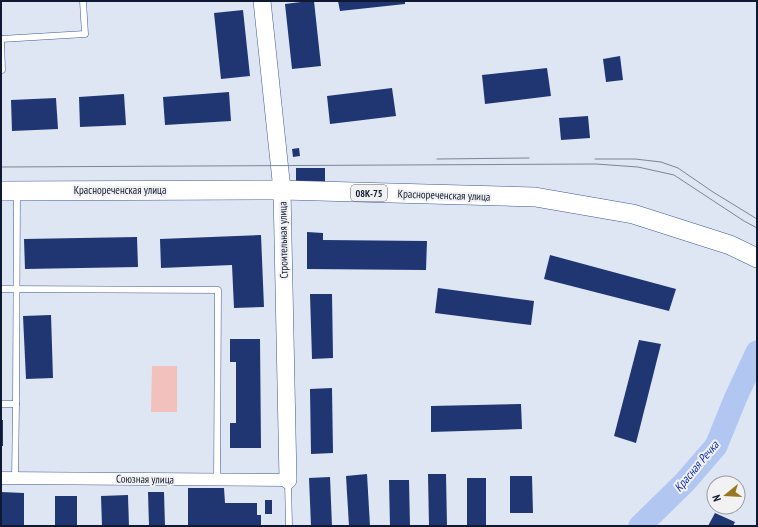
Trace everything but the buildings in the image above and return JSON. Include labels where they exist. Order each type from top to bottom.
[{"type":"main road","name":"Краснореченская улица","points":[[9,191],[282,190],[535,197],[633,214],[730,245],[757,258]]},
{"type":"street","name":"Строительная улица","points":[[262,1],[282,190],[288,480]]},
{"type":"street","name":"Союзная улица","points":[[1,478],[288,480]]},
{"type":"lane","points":[[2,70],[1,39],[85,34],[83,1]]},
{"type":"lane","points":[[9,191],[16,289],[15,478]]},
{"type":"lane","points":[[1,289],[218,290],[217,480]]},
{"type":"lane","points":[[1,404],[16,404]]},
{"type":"lane","points":[[288,480],[289,526]]},
{"type":"shaded area","points":[[152,366],[177,366],[177,412],[151,412]]},
{"type":"waterway","name":"Красная Речка","points":[[640,526],[685,482],[716,446],[736,397],[757,352]]},
{"type":"tram line","points":[[437,159],[529,158]]},
{"type":"tram line","points":[[595,159],[635,159],[661,162],[678,168],[757,219]]},
{"type":"tram line","points":[[1,167],[596,164],[638,167],[674,175],[757,228]]}]
